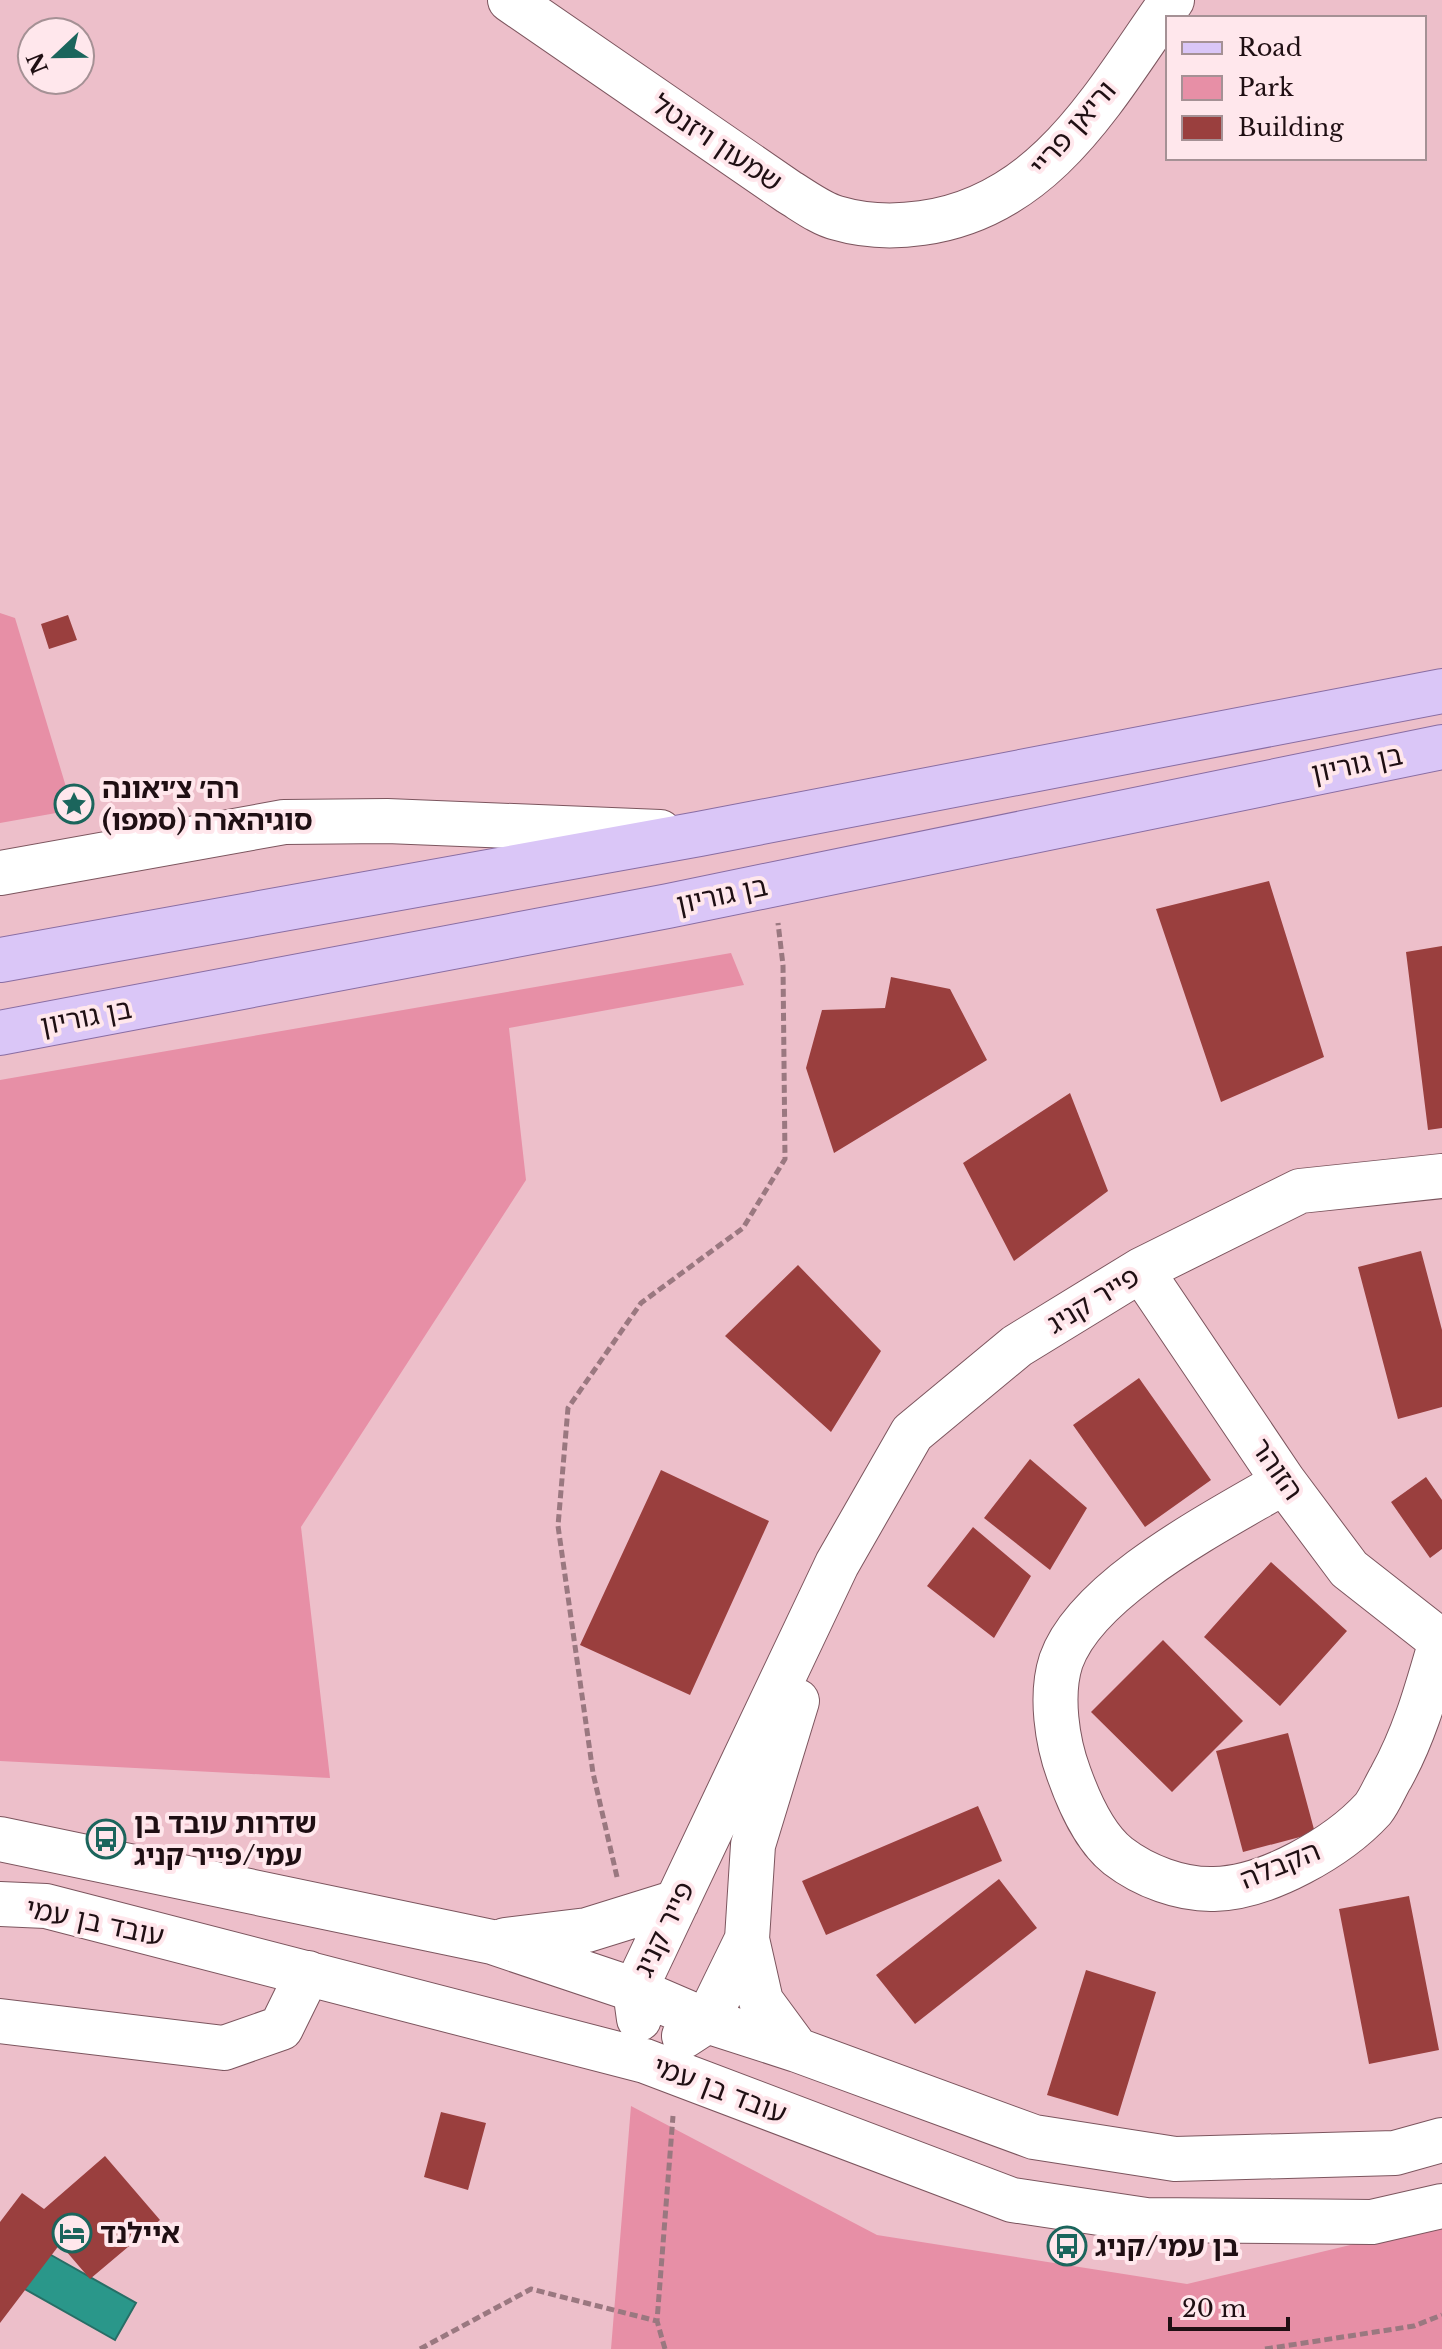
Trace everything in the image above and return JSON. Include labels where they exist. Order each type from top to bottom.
[{"type":"main road","name":"בן גוריון","points":[[0,960],[699,834],[1442,691]]},
{"type":"main road","name":"בן גוריון","points":[[0,1033],[668,906],[1442,747]]},
{"type":"street","name":"שמעון ויזנטל","points":[[510,0],[789,192],[835,218],[889,225],[945,220]]},
{"type":"street","name":"וריאן פריי","points":[[945,220],[988,206],[1034,177],[1083,124],[1172,0]]},
{"type":"street","points":[[0,873],[284,822],[387,821],[699,834]]},
{"type":"street","name":"פייר קניג","points":[[661,2068],[635,1990],[837,1564],[912,1433],[1017,1346],[1141,1270],[1300,1191],[1442,1176]]},
{"type":"street","name":"הזוהר","points":[[1141,1270],[1284,1482],[1349,1569],[1441,1642]]},
{"type":"street","name":"הקבלה","points":[[1284,1482],[1158,1557],[1092,1613],[1061,1660],[1057,1697],[1060,1750],[1082,1808],[1117,1855],[1161,1881],[1214,1889],[1259,1879],[1320,1854],[1374,1807],[1412,1739],[1441,1642]]},
{"type":"street","name":"פייר קניג","points":[[707,2021],[747,1939],[753,1845],[837,1564]]},
{"type":"street","points":[[0,1839],[492,1942],[635,1990],[707,2021],[797,2050],[1034,2137],[1175,2159],[1395,2153],[1442,2140]]},
{"type":"street","points":[[492,1942],[587,1930],[677,1902]]},
{"type":"street","name":"עובד בן עמי","points":[[0,1904],[46,1906],[661,2068],[1012,2200],[1146,2220],[1372,2222],[1442,2206]]},
{"type":"street","points":[[747,1939],[761,2001],[797,2050]]},
{"type":"street","points":[[0,2021],[224,2048],[281,2028],[308,1973]]},
{"type":"street","points":[[661,2068],[707,2021]]},
{"type":"path","points":[[626,1917],[593,1773],[558,1526],[568,1408],[641,1303],[743,1228],[785,1159],[783,965],[777,913]]},
{"type":"path","points":[[661,2068],[657,2321],[665,2349]]},
{"type":"path","points":[[420,2349],[531,2289],[657,2321]]},
{"type":"path","points":[[1265,2349],[1414,2326],[1442,2315]]},
{"type":"green space","points":[[0,613],[15,618],[73,810],[0,823]]},
{"type":"green space","points":[[731,953],[744,985],[509,1028],[526,1180],[301,1527],[330,1778],[0,1761],[0,1080]]},
{"type":"green space","points":[[631,2106],[877,2235],[1187,2284],[1442,2223],[1442,2349],[611,2349]]},
{"type":"shaded area","points":[[28,2242],[136,2303],[115,2340],[7,2279]]},
{"type":"building","points":[[68,615],[77,640],[49,649],[41,624]]},
{"type":"building","points":[[1269,881],[1324,1057],[1221,1102],[1156,909]]},
{"type":"building","points":[[1442,946],[1442,1128],[1428,1130],[1406,952]]},
{"type":"building","points":[[891,977],[950,989],[987,1060],[834,1153],[806,1068],[822,1010],[885,1008]]},
{"type":"building","points":[[1070,1093],[1108,1191],[1014,1261],[963,1163]]},
{"type":"building","points":[[1421,1251],[1442,1330],[1442,1407],[1398,1419],[1358,1267]]},
{"type":"building","points":[[798,1265],[881,1351],[831,1432],[725,1336]]},
{"type":"building","points":[[1139,1378],[1211,1480],[1145,1527],[1073,1425]]},
{"type":"building","points":[[1030,1459],[1087,1508],[1050,1570],[984,1518]]},
{"type":"building","points":[[661,1470],[769,1521],[690,1695],[580,1645]]},
{"type":"building","points":[[1426,1477],[1442,1500],[1442,1549],[1430,1558],[1391,1502]]},
{"type":"building","points":[[973,1527],[1031,1576],[994,1638],[927,1586]]},
{"type":"building","points":[[1271,1562],[1347,1631],[1280,1706],[1204,1637]]},
{"type":"building","points":[[1163,1640],[1243,1721],[1172,1792],[1091,1712]]},
{"type":"building","points":[[1288,1733],[1315,1833],[1243,1852],[1216,1751]]},
{"type":"building","points":[[978,1806],[1002,1861],[826,1935],[802,1881]]},
{"type":"building","points":[[999,1879],[1037,1928],[915,2024],[876,1975]]},
{"type":"building","points":[[1409,1896],[1439,2050],[1369,2064],[1339,1909]]},
{"type":"building","points":[[1086,1970],[1156,1992],[1118,2116],[1047,2095]]},
{"type":"building","points":[[441,2112],[486,2123],[468,2190],[424,2177]]},
{"type":"building","name":"איילנד","points":[[105,2156],[160,2220],[90,2279],[60,2244],[0,2323],[0,2222],[22,2193],[44,2209]]},
{"type":"place","name":"רה׳ צ׳יאונה (סמפו) סוגיהארה","points":[[74,804]]},
{"type":"place","name":"שדרות עובד בן עמי/פייר קניג","points":[[106,1839]]},
{"type":"place","name":"איילנד","points":[[72,2233]]},
{"type":"place","name":"בן עמי/קניג","points":[[1067,2246]]}]
